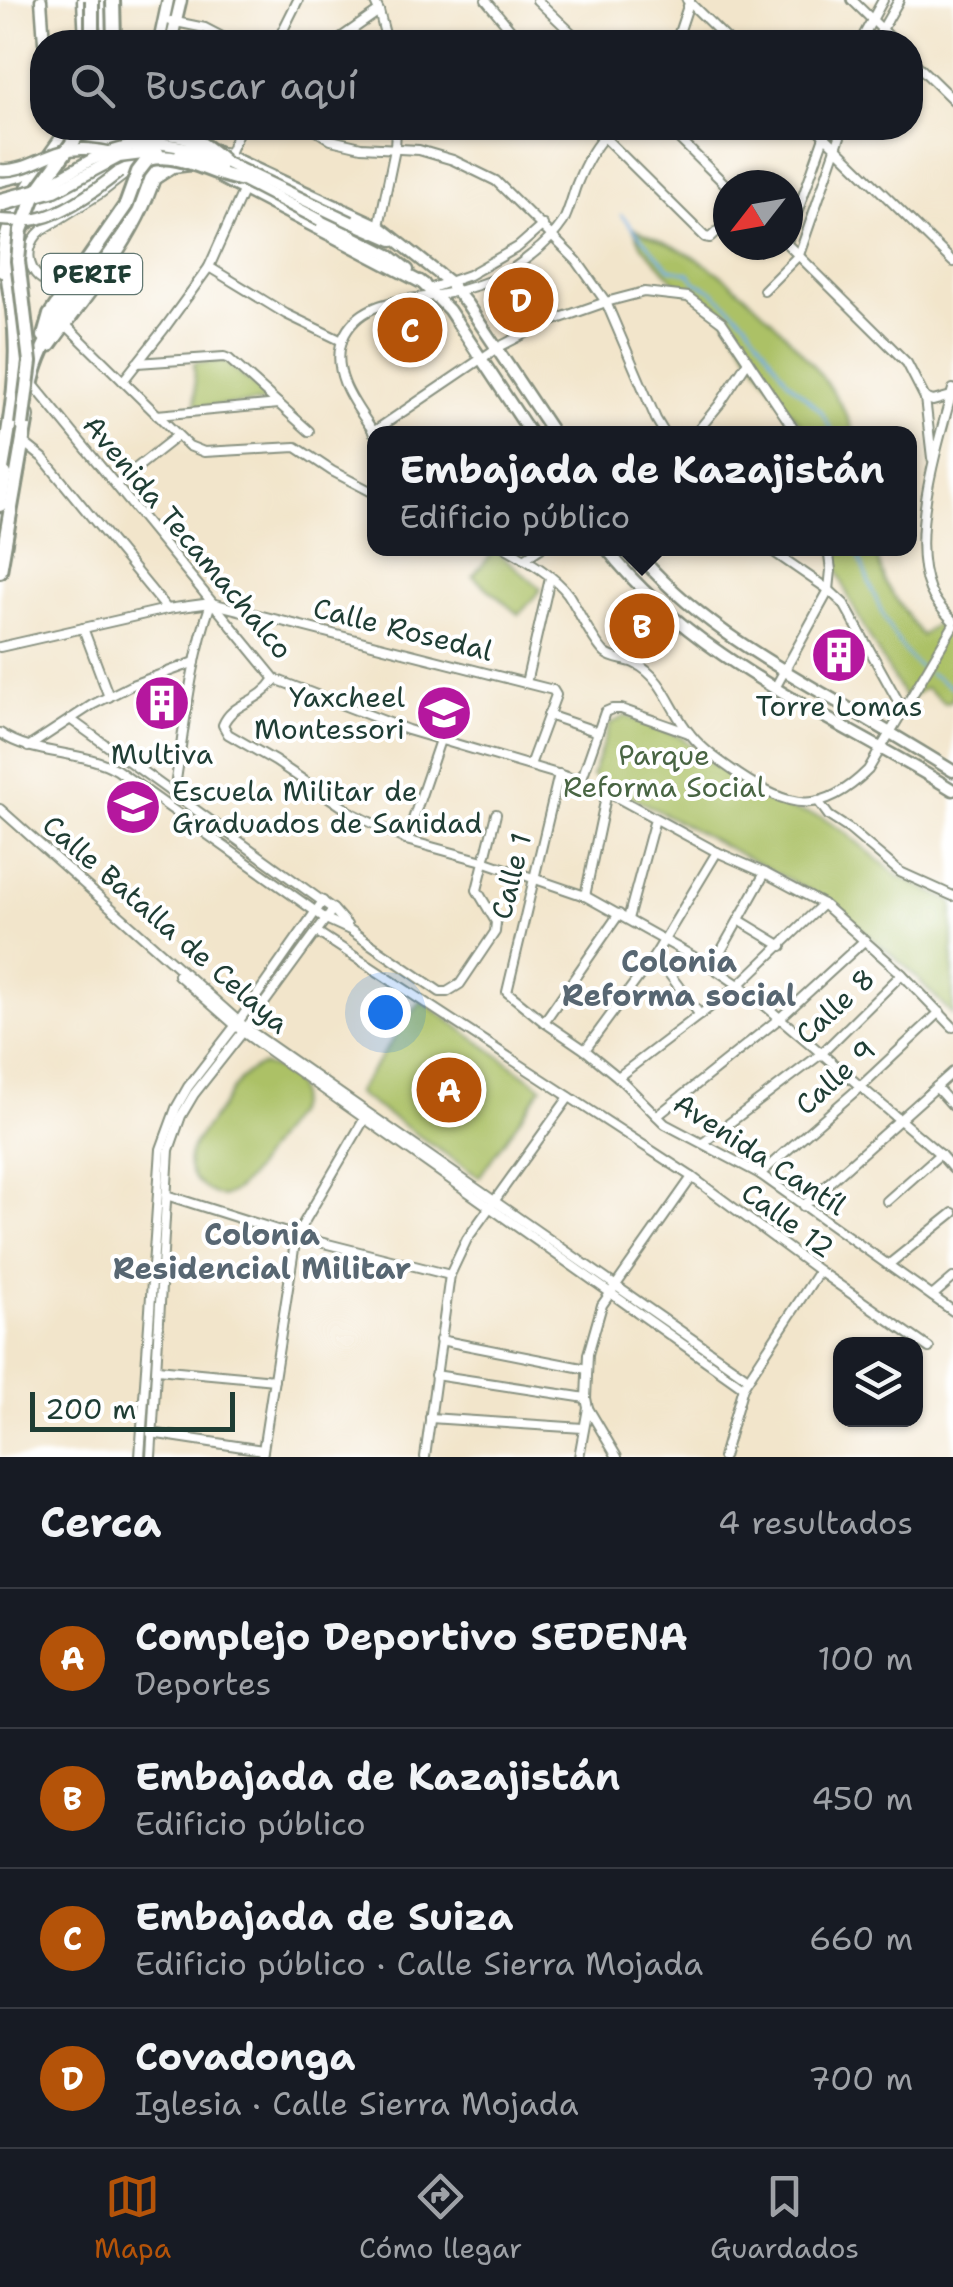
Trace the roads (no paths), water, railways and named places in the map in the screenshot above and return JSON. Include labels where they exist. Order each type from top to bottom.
[{"type":"highway","points":[[88,0],[99,30]]},
{"type":"highway","points":[[104,30],[107,0]]},
{"type":"highway","points":[[0,504],[22,364],[10,265],[12,231],[29,186],[62,140]]},
{"type":"highway","points":[[0,572],[31,382],[18,262],[21,230],[30,202],[74,140]]},
{"type":"highway","points":[[195,140],[223,157]]},
{"type":"highway","points":[[72,303],[84,270],[131,204],[140,174],[150,163],[139,145],[190,141],[223,157]]},
{"type":"highway","name":"PERIF","points":[[14,320],[6,270],[16,235],[35,215],[139,145],[146,194],[51,334],[31,382]]},
{"type":"highway","points":[[0,554],[31,382],[50,316],[126,204],[138,172],[145,162],[156,158],[183,160],[242,184]]},
{"type":"highway","points":[[0,480],[16,375],[14,320]]},
{"type":"main road","points":[[42,0],[43,30]]},
{"type":"main road","points":[[162,30],[168,0]]},
{"type":"main road","points":[[175,30],[181,0]]},
{"type":"main road","points":[[14,320],[0,261],[3,237],[8,218],[60,140]]},
{"type":"main road","points":[[167,140],[130,146],[158,144],[223,157],[379,226],[453,286],[546,426]]},
{"type":"main road","points":[[184,140],[398,242]]},
{"type":"main road","points":[[0,181],[21,176],[65,153],[95,143],[203,146]]},
{"type":"main road","points":[[139,145],[172,167],[194,166]]},
{"type":"main road","points":[[0,202],[139,145]]},
{"type":"main road","points":[[0,220],[46,216],[98,187],[139,145]]},
{"type":"main road","points":[[31,382],[51,344],[104,273],[142,212],[139,145]]},
{"type":"main road","points":[[0,170],[16,170],[74,148],[139,145],[242,184],[320,220],[389,255],[430,290],[449,310],[526,426]]},
{"type":"main road","points":[[194,166],[189,154],[203,146]]},
{"type":"main road","points":[[0,202],[47,194],[111,160],[142,153],[197,158],[430,290]]},
{"type":"main road","points":[[0,170],[21,176]]},
{"type":"main road","points":[[613,556],[644,592],[684,628],[730,661],[953,790]]},
{"type":"main road","points":[[641,556],[682,600],[714,626],[953,770]]},
{"type":"street","points":[[283,30],[298,0]]},
{"type":"street","points":[[374,0],[384,30]]},
{"type":"street","points":[[486,0],[511,30]]},
{"type":"street","points":[[537,0],[568,30]]},
{"type":"street","points":[[852,0],[881,29],[899,0]]},
{"type":"street","points":[[866,30],[883,0]]},
{"type":"street","points":[[680,30],[689,1],[718,30]]},
{"type":"street","points":[[352,30],[379,11]]},
{"type":"street","points":[[164,20],[210,30]]},
{"type":"street","points":[[923,71],[953,100]]},
{"type":"street","points":[[223,157],[233,140]]},
{"type":"street","points":[[330,140],[361,148],[419,150],[453,160],[496,181],[577,261],[606,302],[661,426]]},
{"type":"street","points":[[379,226],[395,140]]},
{"type":"street","points":[[369,426],[353,401],[339,361],[348,328],[371,308],[430,290],[496,279],[532,255],[565,218],[589,156],[600,140]]},
{"type":"street","points":[[607,140],[705,238],[713,236]]},
{"type":"street","points":[[680,140],[713,172]]},
{"type":"street","points":[[803,199],[823,140]]},
{"type":"street","points":[[831,140],[953,262]]},
{"type":"street","points":[[803,242],[840,140]]},
{"type":"street","points":[[84,270],[68,282],[52,284],[41,278],[33,270],[29,255],[33,238],[90,200],[139,145]]},
{"type":"street","points":[[123,381],[209,266],[242,184]]},
{"type":"street","points":[[453,286],[518,247],[543,226]]},
{"type":"street","points":[[764,290],[794,260]]},
{"type":"street","points":[[802,260],[907,363],[924,398],[932,458]]},
{"type":"street","points":[[209,266],[286,314],[342,341]]},
{"type":"street","points":[[384,426],[497,348],[546,323],[644,292],[688,297],[722,322],[792,426]]},
{"type":"street","points":[[66,325],[188,446],[204,452],[296,447],[367,489]]},
{"type":"street","points":[[138,363],[224,357],[309,430]]},
{"type":"street","points":[[702,426],[720,406],[748,361]]},
{"type":"street","name":"Avenida Tecamachalco","points":[[31,382],[274,679],[408,730],[607,792],[823,904],[902,974],[953,1027]]},
{"type":"street","points":[[924,398],[933,401],[952,392]]},
{"type":"street","points":[[519,556],[565,590],[606,654],[634,663],[658,682],[689,733],[710,754],[764,791],[785,800],[818,802],[856,783],[868,770],[953,624],[929,589],[921,540],[932,458],[952,392]]},
{"type":"street","points":[[157,415],[279,404]]},
{"type":"street","points":[[116,484],[177,436]]},
{"type":"street","points":[[23,442],[43,458],[167,609]]},
{"type":"street","points":[[524,559],[529,556]]},
{"type":"street","points":[[780,556],[844,604],[903,710]]},
{"type":"street","points":[[776,688],[829,590],[829,556]]},
{"type":"street","points":[[530,765],[556,692],[526,683],[550,578]]},
{"type":"street","points":[[0,647],[167,609],[212,603],[195,662],[171,808]]},
{"type":"street","name":"Calle Rosedal","points":[[212,603],[526,683]]},
{"type":"street","points":[[84,628],[109,697]]},
{"type":"street","points":[[28,747],[132,685],[195,662]]},
{"type":"street","points":[[274,679],[262,695],[228,715],[225,730],[352,813],[406,840],[585,896],[712,968],[780,1018],[953,1169]]},
{"type":"street","points":[[580,781],[606,712],[612,709],[689,733]]},
{"type":"street","points":[[548,715],[598,732]]},
{"type":"street","points":[[70,720],[333,909],[350,930]]},
{"type":"street","points":[[0,734],[28,747],[100,761],[117,770],[326,919],[350,930],[440,992],[460,984],[493,937],[496,922],[477,890],[496,814]]},
{"type":"street","points":[[406,840],[440,740]]},
{"type":"street","name":"Calle 1","points":[[506,988],[558,774]]},
{"type":"street","points":[[140,786],[147,777]]},
{"type":"street","points":[[585,896],[607,792]]},
{"type":"street","points":[[818,802],[829,816],[900,872],[953,896]]},
{"type":"street","name":"Calle Batalla de Celaya","points":[[0,812],[241,1027],[364,1118],[491,1204]]},
{"type":"street","points":[[628,920],[655,819]]},
{"type":"street","points":[[586,1050],[655,955],[717,852]]},
{"type":"street","points":[[712,968],[765,873]]},
{"type":"street","points":[[151,1457],[169,1150],[194,1094],[323,902]]},
{"type":"street","points":[[618,1077],[739,985],[823,904]]},
{"type":"street","points":[[140,1457],[160,1148],[188,1087],[241,1027],[333,909]]},
{"type":"street","points":[[544,1022],[618,914]]},
{"type":"street","points":[[739,920],[782,946]]},
{"type":"street","name":"Calle 12","points":[[317,932],[692,1177],[929,1348]]},
{"type":"street","points":[[657,1116],[780,1018],[864,940]]},
{"type":"street","points":[[655,955],[700,1015]]},
{"type":"street","name":"Calle 8","points":[[703,1143],[821,1054],[902,974]]},
{"type":"street","name":"Avenida Cantíl","points":[[506,988],[544,1022],[586,1050],[677,1132],[760,1174],[953,1311]]},
{"type":"street","name":"Calle 9","points":[[760,1174],[940,1012]]},
{"type":"street","name":"Calle Batalla de Celaya","points":[[241,1027],[746,1382]]},
{"type":"street","points":[[803,1206],[953,1072]]},
{"type":"street","points":[[936,1087],[953,1106]]},
{"type":"street","points":[[425,1457],[450,1275],[466,1239],[569,1097]]},
{"type":"street","points":[[141,1431],[263,1454],[296,1236],[364,1118]]},
{"type":"street","points":[[887,1201],[940,1154]]},
{"type":"street","points":[[578,1457],[587,1403],[588,1354],[602,1305],[692,1177]]},
{"type":"street","points":[[166,1195],[296,1236],[450,1275]]},
{"type":"street","points":[[888,1265],[953,1214]]},
{"type":"street","points":[[724,1457],[746,1382],[819,1271]]},
{"type":"street","points":[[932,1296],[953,1278]]},
{"type":"street","points":[[440,1340],[587,1369]]},
{"type":"street","points":[[157,1370],[274,1380]]},
{"type":"street","points":[[435,1375],[587,1403]]},
{"type":"street","points":[[587,1403],[616,1457]]},
{"type":"street","points":[[430,1418],[583,1428]]},
{"type":"waterway","points":[[621,215],[670,269],[689,273],[696,283],[710,289],[747,322],[788,381],[821,411],[829,426]]},
{"type":"waterway","points":[[859,556],[892,631],[911,660],[922,669]]},
{"type":"waterway","points":[[929,673],[953,688]]},
{"type":"place","name":"Covadonga","points":[[521,300]]},
{"type":"place","name":"Embajada de Suiza","points":[[410,330]]},
{"type":"place","name":"Embajada de Kazajistán","points":[[642,626]]},
{"type":"place","name":"Torre Lomas","points":[[839,655]]},
{"type":"place","name":"Multiva","points":[[162,703]]},
{"type":"place","name":"Yaxcheel Montessori","points":[[444,713]]},
{"type":"place","name":"Escuela Militar de Graduados de Sanidad","points":[[133,807]]},
{"type":"place","name":"Complejo Deportivo SEDENA","points":[[449,1090]]},
{"type":"district","name":"Colonia Reforma social","points":[[679,979]]},
{"type":"district","name":"Colonia Residencial Militar","points":[[262,1252]]},
{"type":"park label","name":"Parque Reforma Social","points":[[664,771]]}]
